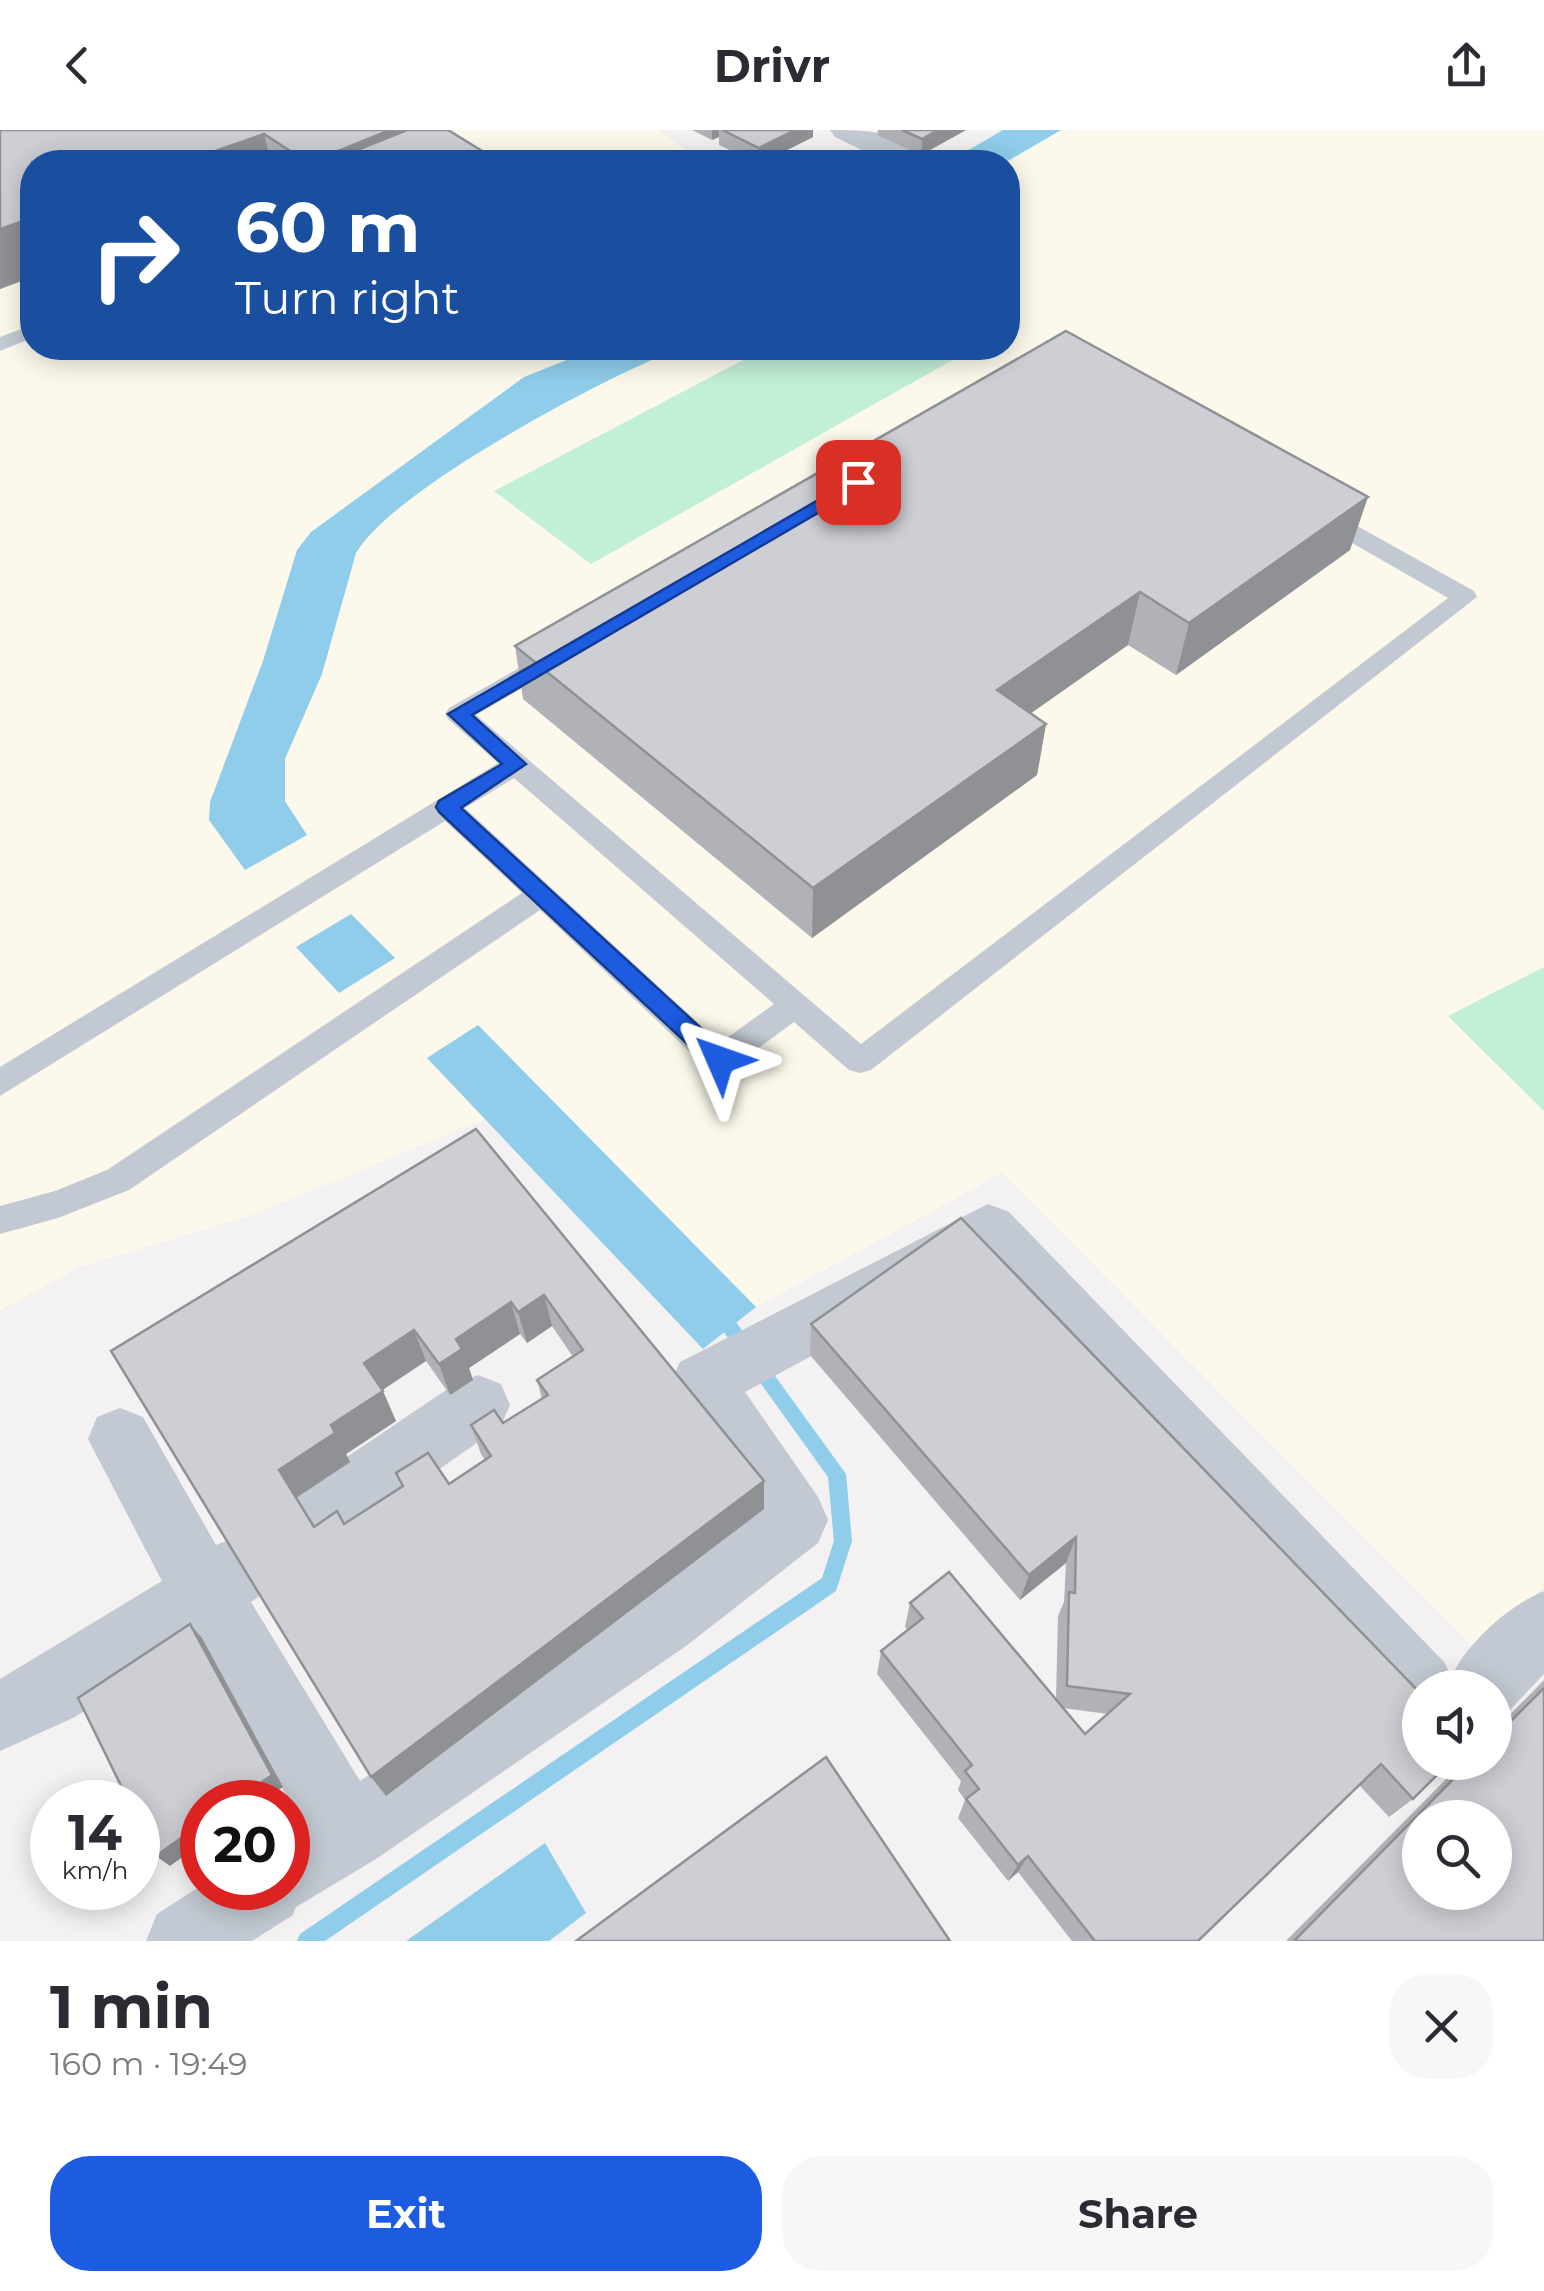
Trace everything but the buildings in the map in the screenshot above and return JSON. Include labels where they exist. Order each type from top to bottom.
[{"type":"street","points":[[847,130],[888,150]]},
{"type":"street","points":[[310,1859],[662,1622],[794,1520],[702,1383],[988,1230],[1403,1670]]},
{"type":"street","points":[[312,1519],[478,1405]]},
{"type":"street","points":[[120,1439],[225,1580],[350,1833]]},
{"type":"street","points":[[0,1716],[50,1692],[225,1580]]},
{"type":"street","points":[[1500,1670],[1544,1626]]},
{"type":"street","points":[[184,1941],[232,1910]]},
{"type":"lane","points":[[1058,366],[1465,597],[860,1060],[795,1005],[458,714],[1058,366]]},
{"type":"lane","points":[[0,1082],[516,764]]},
{"type":"lane","points":[[447,807],[720,1060],[795,1005]]},
{"type":"lane","points":[[0,1220],[58,1204],[118,1180],[542,894]]},
{"type":"shaded area","points":[[0,130],[657,130],[686,150],[20,150],[20,360],[1020,360],[1020,150],[969,150],[1003,130],[1544,130],[1544,967],[1448,1016],[1544,1111],[1544,1586],[1480,1654],[1002,1173],[756,1307],[478,1025],[427,1058],[486,1119],[249,1216],[80,1267],[0,1310]]},
{"type":"green space","points":[[743,360],[953,360],[591,564],[494,491]]},
{"type":"green space","points":[[1544,967],[1544,1111],[1448,1016]]},
{"type":"water","points":[[1003,130],[1061,130],[1020,154],[1020,150],[969,150]]},
{"type":"water","points":[[567,360],[652,360],[555,408],[456,467],[378,527],[356,553],[322,674],[285,759],[285,801],[307,835],[245,870],[209,820],[210,802],[263,661],[297,550],[311,532],[524,377]]},
{"type":"water","points":[[351,914],[395,958],[339,993],[296,947]]},
{"type":"water","points":[[478,1025],[756,1307],[703,1349],[427,1058]]},
{"type":"water","points":[[545,1843],[586,1913],[549,1941],[406,1941]]},
{"type":"waterway","points":[[307,1941],[829,1584],[843,1541],[837,1474],[719,1312]]},
{"type":"route","points":[[720,1060],[447,807],[516,764],[458,714],[858,482]]}]
